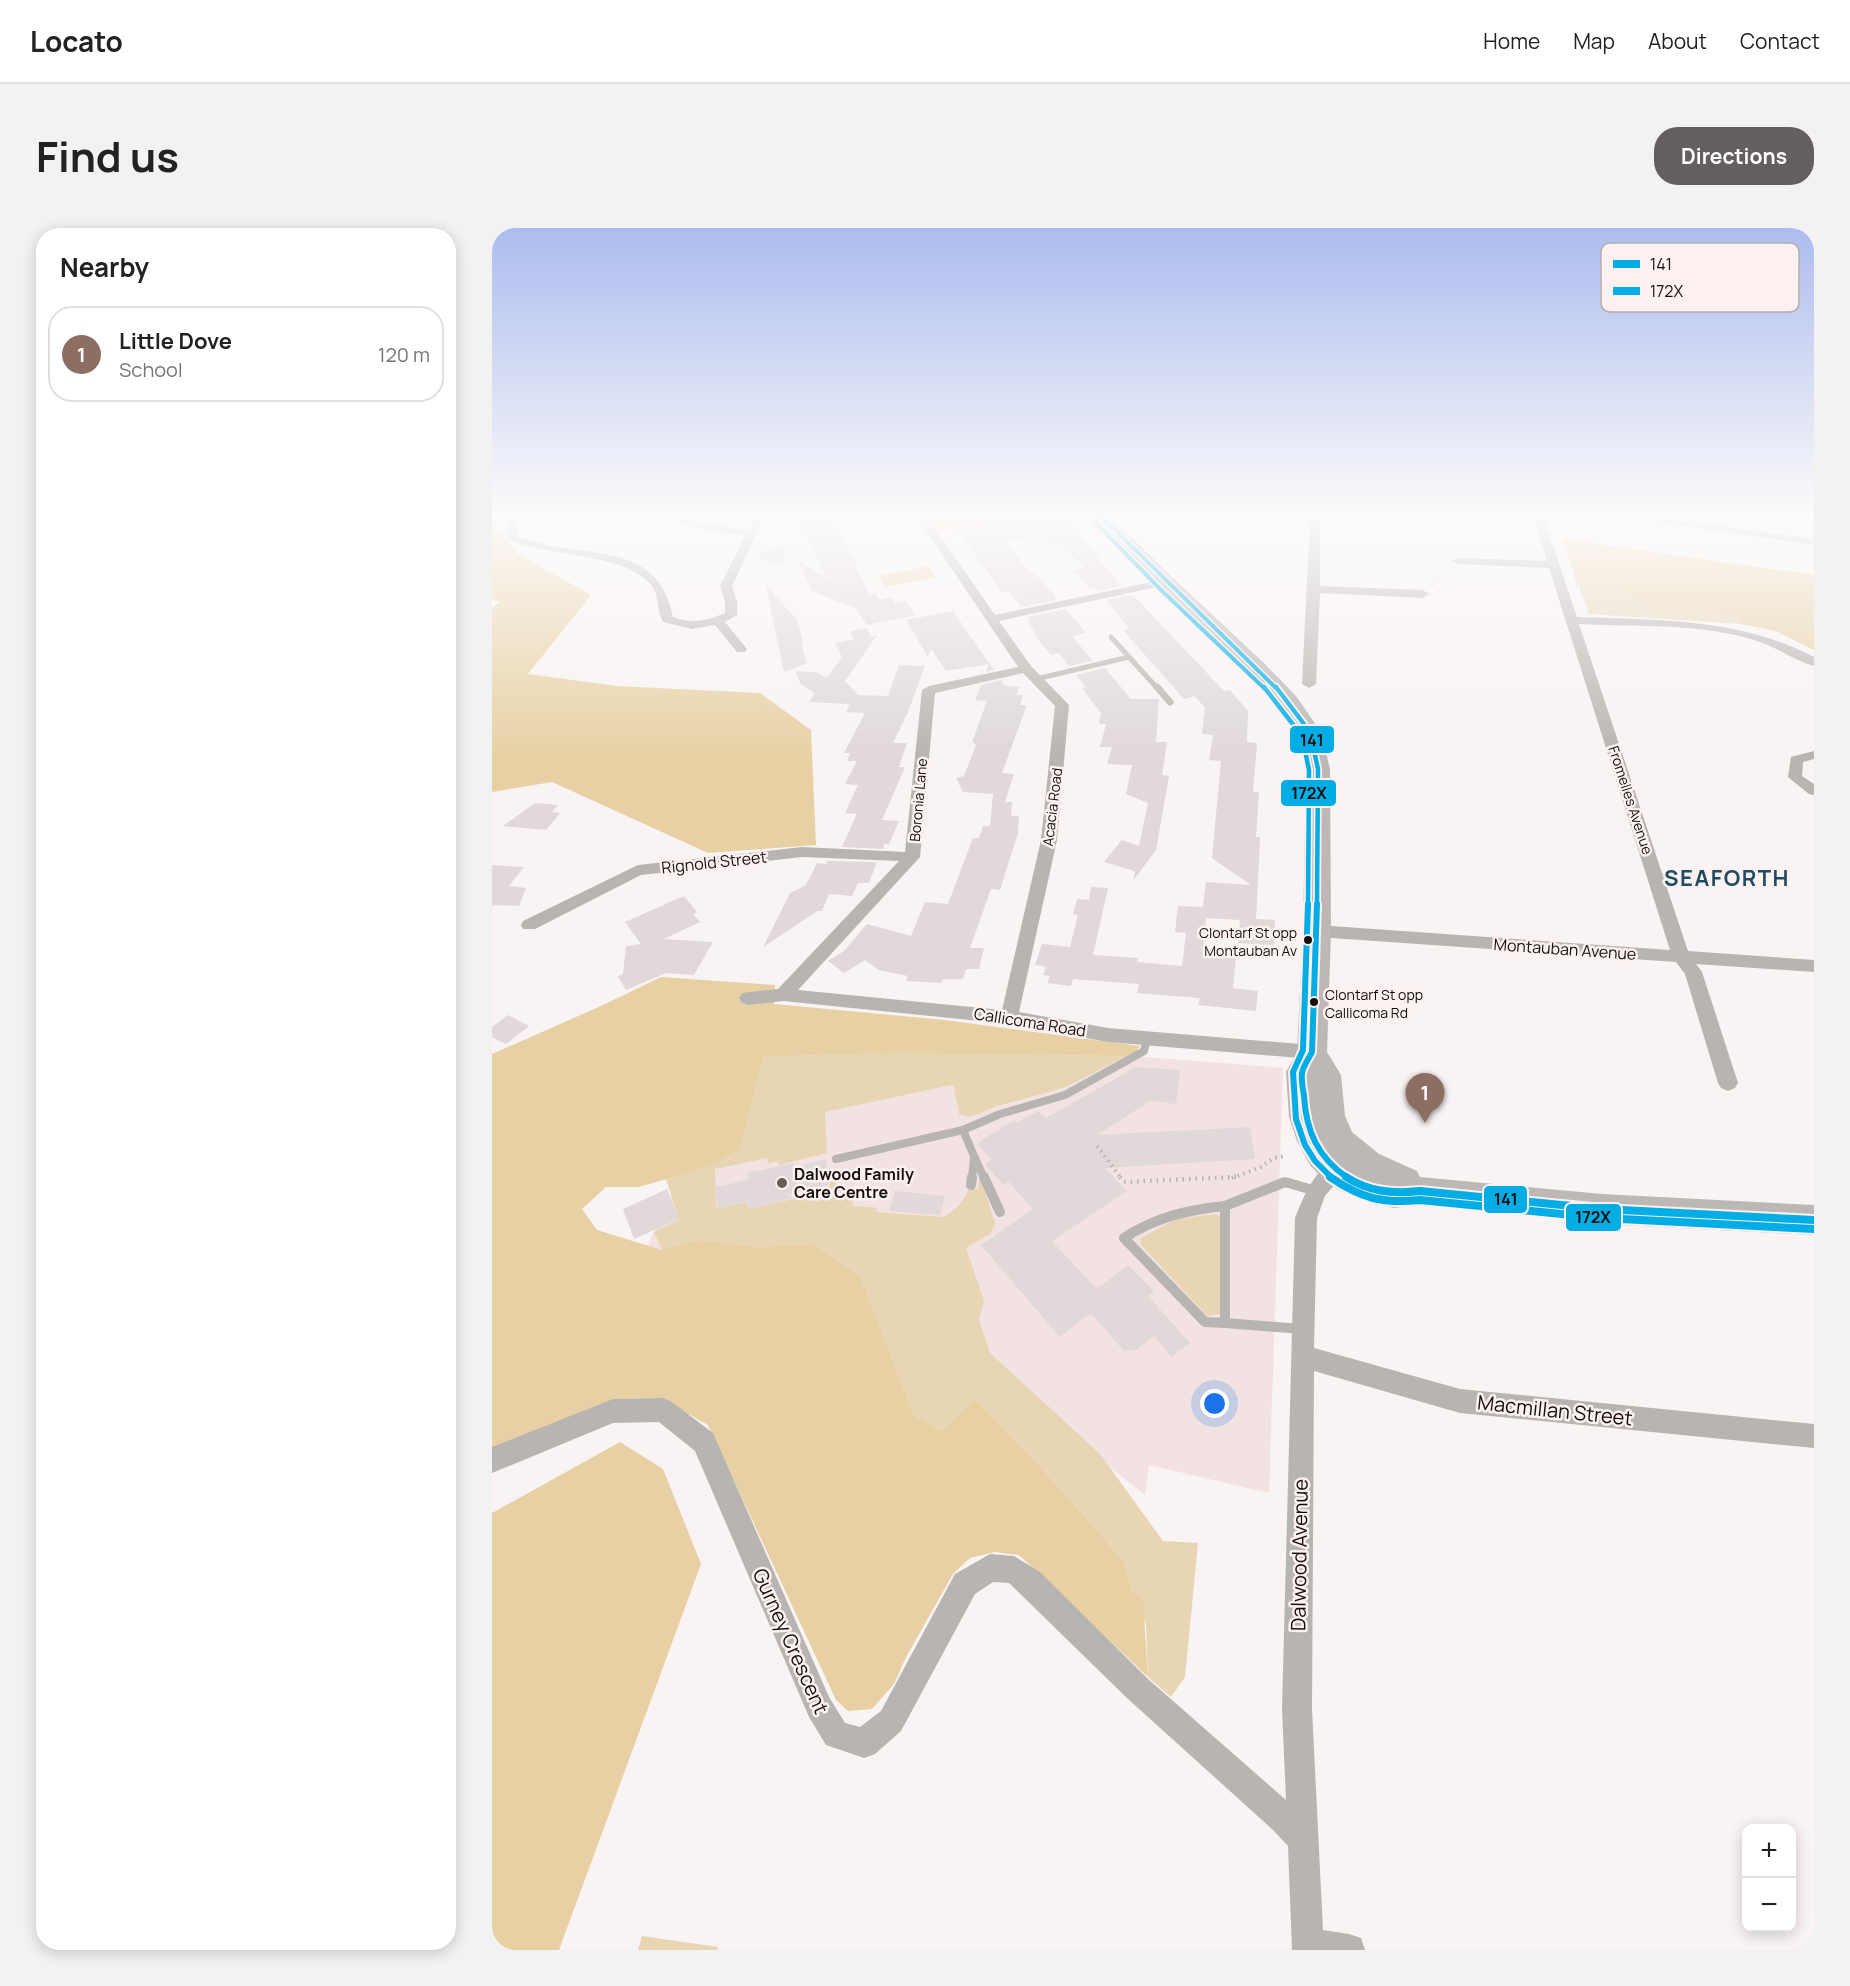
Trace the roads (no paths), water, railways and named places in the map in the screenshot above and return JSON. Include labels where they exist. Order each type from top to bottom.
[{"type":"main road","points":[[1181,596],[1258,668],[1288,701],[1310,732],[1318,769],[1317,931],[1312,1052],[1302,1072],[1305,1117],[1313,1141],[1335,1172],[1368,1188],[1394,1194],[1420,1191],[1602,1209],[1814,1220]]},
{"type":"street","points":[[661,596],[667,619],[684,627],[707,625],[731,615],[729,596]]},
{"type":"street","name":"Acacia Road","points":[[976,596],[1031,674],[1062,705],[1049,840],[1009,1017]]},
{"type":"street","points":[[992,619],[1098,596]]},
{"type":"street","points":[[1309,684],[1314,596]]},
{"type":"street","name":"Fromelles Avenue","points":[[1564,596],[1681,957],[1693,972],[1728,1083]]},
{"type":"street","points":[[717,620],[741,649]]},
{"type":"street","points":[[1573,620],[1741,631],[1784,645],[1814,662]]},
{"type":"street","name":"Boronia Lane","points":[[783,995],[912,857],[929,690],[1031,674]]},
{"type":"street","points":[[1814,755],[1796,760],[1796,777],[1814,791]]},
{"type":"street","name":"Rignold Street","points":[[529,925],[638,870],[802,852],[912,857]]},
{"type":"street","name":"Montauban Avenue","points":[[1317,931],[1814,966]]},
{"type":"street","name":"Callicoma Road","points":[[748,998],[783,995],[1009,1017],[1108,1035],[1312,1052]]},
{"type":"street","name":"Dalwood Avenue","points":[[1308,1947],[1297,1709],[1306,1218],[1335,1172]]},
{"type":"street","name":"Macmillan Street","points":[[1302,1342],[1460,1401],[1814,1436]]},
{"type":"street","name":"Gurney Crescent","points":[[492,1460],[613,1411],[663,1410],[704,1442],[819,1707],[836,1735],[864,1743],[891,1721],[965,1584],[990,1568],[1014,1570],[1030,1582],[1138,1689],[1283,1818],[1303,1840]]},
{"type":"street","points":[[1308,1947],[1349,1950]]},
{"type":"lane","points":[[1111,637],[1170,702]]},
{"type":"lane","points":[[1031,674],[1129,657]]},
{"type":"lane","points":[[836,1159],[960,1131],[1000,1114],[1065,1095],[1144,1051],[1147,1038]]},
{"type":"lane","points":[[960,1131],[1000,1212]]},
{"type":"lane","points":[[971,1185],[974,1156]]},
{"type":"lane","points":[[1302,1342],[1226,1323],[1205,1322],[1124,1238],[1147,1222],[1176,1212],[1225,1206],[1285,1182],[1335,1172]]},
{"type":"lane","points":[[1225,1206],[1226,1323]]},
{"type":"place","name":"Clontarf St opp Montauban Av","points":[[1308,940]]},
{"type":"place","name":"Clontarf St opp Callicoma Rd","points":[[1314,1002]]},
{"type":"place","name":"Little Dove","points":[[1425,1123]]},
{"type":"place","name":"Dalwood Family Care Centre","points":[[782,1183]]},
{"type":"district","name":"SEAFORTH","points":[[1727,878]]}]
